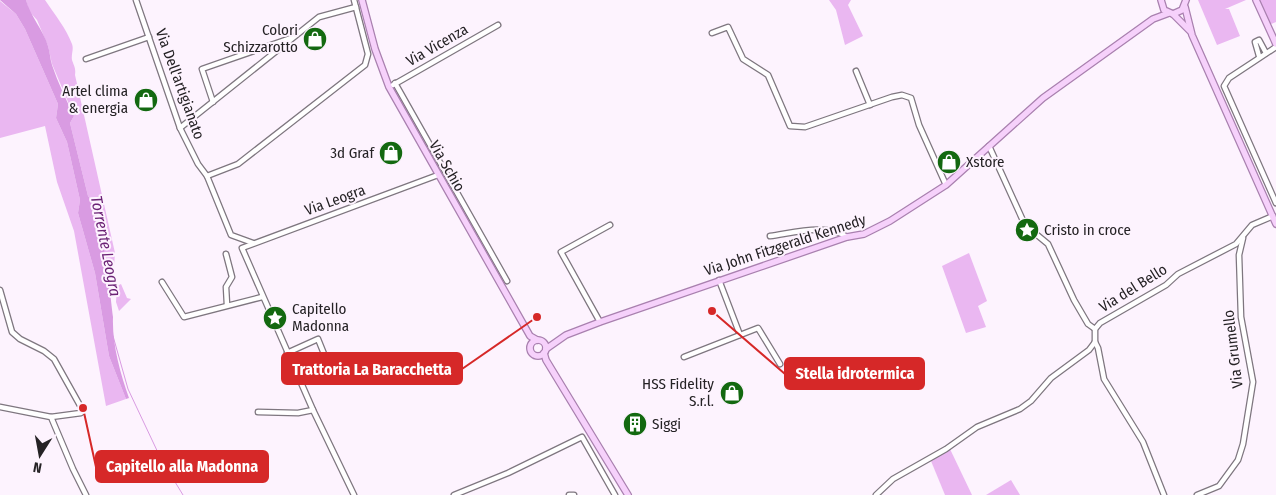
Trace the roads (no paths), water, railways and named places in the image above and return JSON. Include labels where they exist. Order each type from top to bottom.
[{"type":"main road","name":"Via Schio","points":[[362,0],[375,49],[392,85],[438,175],[530,336],[531,344]]},
{"type":"main road","points":[[1256,0],[1276,45]]},
{"type":"main road","points":[[1161,2],[1171,14],[1185,25],[1192,35],[1276,224]]},
{"type":"main road","name":"Via John Fitzgerald Kennedy","points":[[1153,19],[1161,2]]},
{"type":"main road","points":[[1186,2],[1192,35]]},
{"type":"main road","name":"Via John Fitzgerald Kennedy","points":[[538,356],[544,348],[566,335],[719,280],[847,237],[864,234],[890,221],[946,185],[1043,98],[1153,19],[1180,12],[1186,2]]},
{"type":"main road","points":[[530,336],[537,340],[544,348],[546,360],[628,495]]},
{"type":"main road","points":[[537,340],[531,344],[530,352],[546,360]]},
{"type":"street","name":"Via Dell'artigianato","points":[[136,0],[180,128],[198,164],[207,176],[232,235],[253,244]]},
{"type":"street","points":[[207,176],[238,164],[365,65],[368,54],[354,0]]},
{"type":"street","points":[[180,128],[319,17],[356,7]]},
{"type":"street","name":"Via Vicenza","points":[[392,85],[498,25]]},
{"type":"street","points":[[712,33],[728,28],[743,59],[768,75],[790,126],[805,127],[902,95],[910,98],[919,124],[946,185]]},
{"type":"street","points":[[1259,56],[1255,42],[1272,35]]},
{"type":"street","points":[[213,102],[202,69],[295,36]]},
{"type":"street","points":[[86,59],[149,37]]},
{"type":"street","points":[[1259,40],[1266,53]]},
{"type":"street","points":[[1276,45],[1229,78],[1224,86],[1276,203]]},
{"type":"street","points":[[856,71],[870,105]]},
{"type":"street","name":"Via Schio","points":[[392,85],[507,281]]},
{"type":"street","points":[[989,146],[1025,225],[1048,244],[1074,300],[1088,324],[1095,329]]},
{"type":"street","name":"Via Leogra","points":[[262,297],[242,248],[438,175]]},
{"type":"street","name":"Via del Bello","points":[[1164,495],[1143,442],[1104,379],[1101,357],[1095,342],[1095,329],[1108,318],[1166,285],[1178,274],[1243,238],[1244,233],[1252,225],[1272,216]]},
{"type":"street","points":[[600,322],[561,252],[610,225]]},
{"type":"street","points":[[770,236],[817,230],[843,234],[847,237]]},
{"type":"street","name":"Via Grumello","points":[[1197,495],[1219,486],[1238,460],[1243,444],[1244,421],[1253,382],[1241,317],[1239,255],[1243,238]]},
{"type":"street","points":[[226,254],[232,277],[226,287],[227,305]]},
{"type":"street","points":[[719,280],[740,335]]},
{"type":"street","points":[[162,282],[184,317],[262,297],[354,495]]},
{"type":"street","points":[[0,290],[12,332],[20,339],[44,351],[54,359],[78,399],[81,413],[51,417],[0,407]]},
{"type":"street","points":[[684,358],[740,335],[760,329],[780,364]]},
{"type":"street","points":[[288,353],[318,339],[334,381]]},
{"type":"street","points":[[876,495],[893,480],[946,449],[978,426],[1020,409],[1031,401],[1051,378],[1089,350],[1095,342]]},
{"type":"street","points":[[258,412],[298,413],[313,410]]},
{"type":"street","points":[[51,417],[72,469],[86,495]]},
{"type":"street","points":[[454,495],[582,437],[615,495]]},
{"type":"waterway","name":"Torrente Leogra","points":[[113,336],[128,389],[161,459],[183,495]]},
{"type":"place","name":"Colori Schizzarotto","points":[[315,39]]},
{"type":"place","name":"Artel clima & energia","points":[[146,100]]},
{"type":"place","name":"3d Graf","points":[[391,153]]},
{"type":"place","name":"Xstore","points":[[949,162]]},
{"type":"place","name":"Cristo in croce","points":[[1027,230]]},
{"type":"place","name":"Stella idrotermica","points":[[712,311]]},
{"type":"place","name":"Trattoria La Baracchetta","points":[[537,317]]},
{"type":"place","name":"Capitello Madonna","points":[[275,318]]},
{"type":"place","name":"HSS Fidelity S.r.l.","points":[[732,393]]},
{"type":"place","name":"Capitello alla Madonna","points":[[83,408]]},
{"type":"place","name":"Siggi","points":[[635,424]]}]
